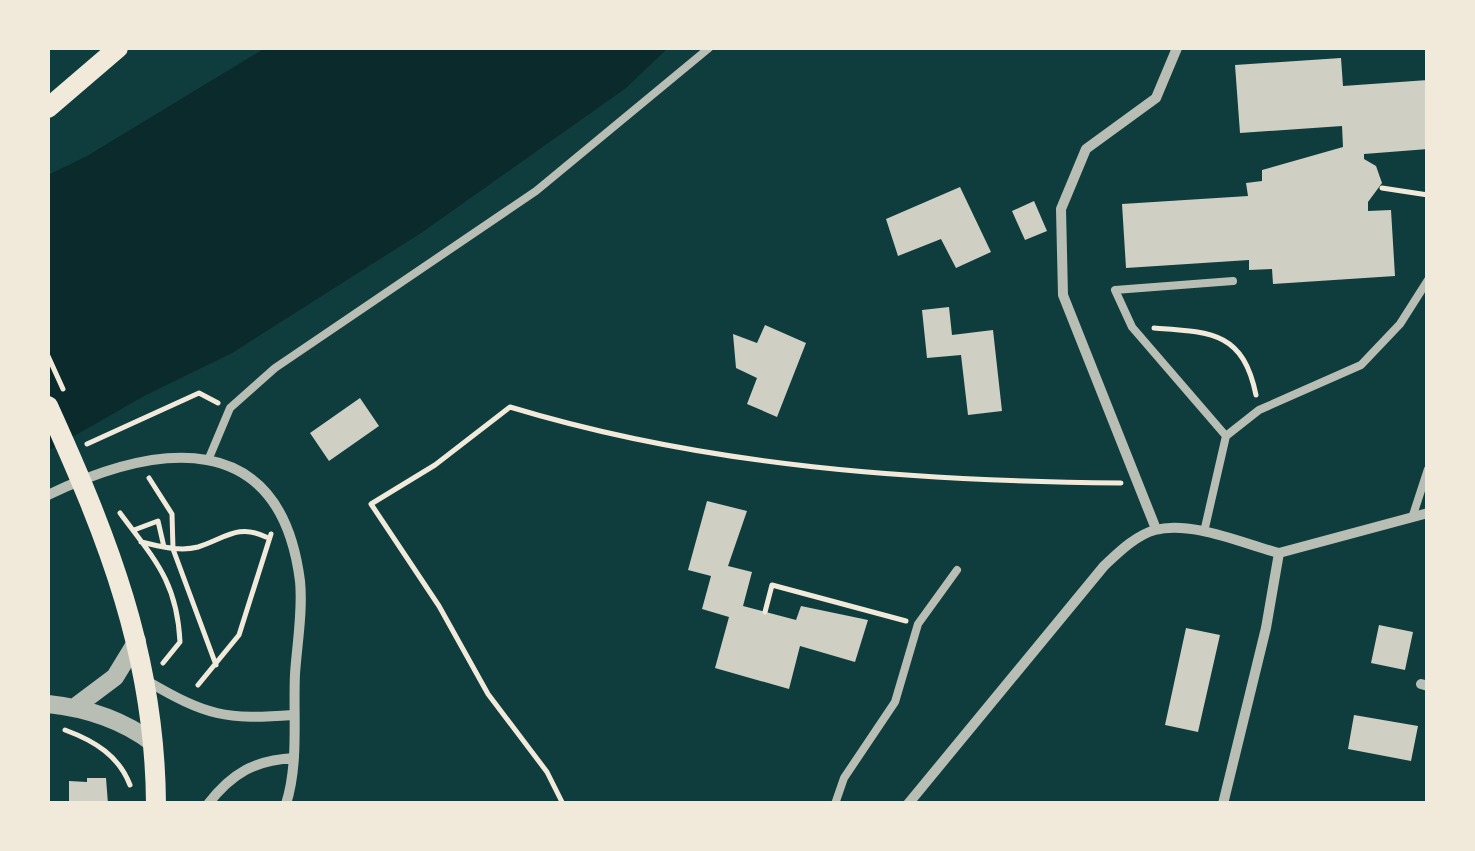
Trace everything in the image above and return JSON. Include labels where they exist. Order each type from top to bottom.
[{"type":"main road","points":[[48,108],[118,48]]},
{"type":"main road","points":[[48,406],[110,518],[147,681],[156,804]]},
{"type":"street","points":[[1156,530],[1134,483],[1063,295],[1061,209],[1086,149],[1156,98],[1177,48]]},
{"type":"street","points":[[48,495],[131,462],[183,455],[209,458],[252,482],[285,524],[300,587],[294,758],[286,804]]},
{"type":"street","points":[[908,804],[1104,566],[1156,530],[1203,533],[1279,553],[1428,513]]},
{"type":"street","points":[[1223,804],[1266,628],[1279,553]]},
{"type":"street","points":[[75,706],[115,676],[137,641]]},
{"type":"street","points":[[147,681],[184,702],[225,718],[294,715]]},
{"type":"street","points":[[48,704],[75,706],[132,727],[154,743]]},
{"type":"street","points":[[208,804],[225,782],[250,765],[294,758]]},
{"type":"lane","points":[[209,458],[230,408],[275,368],[536,191],[709,48]]},
{"type":"lane","points":[[1203,533],[1226,436],[1259,410],[1361,364],[1400,324],[1428,280]]},
{"type":"lane","points":[[1226,436],[1132,327],[1115,290],[1233,281]]},
{"type":"lane","points":[[1413,515],[1428,469]]},
{"type":"lane","points":[[835,804],[844,778],[895,702],[918,624],[957,570]]},
{"type":"path","points":[[1382,188],[1428,195]]},
{"type":"path","points":[[1132,327],[1196,331],[1231,341],[1250,365],[1259,410]]},
{"type":"path","points":[[81,447],[199,394],[230,408]]},
{"type":"path","points":[[563,804],[547,772],[488,694],[439,606],[371,504],[435,464],[510,406],[574,426],[702,452],[839,471],[1134,483]]},
{"type":"path","points":[[131,462],[157,486],[172,514],[173,549],[216,665]]},
{"type":"path","points":[[110,518],[133,531],[142,542],[168,578],[178,603],[180,642],[147,681]]},
{"type":"path","points":[[133,531],[158,521],[164,547]]},
{"type":"path","points":[[142,542],[173,549],[196,548],[232,532],[251,530],[266,537],[238,635],[198,684]]},
{"type":"path","points":[[765,612],[772,585],[918,624]]},
{"type":"path","points":[[62,729],[100,746],[116,760],[130,782]]},
{"type":"water","points":[[265,48],[668,48],[626,88],[421,233],[232,353],[144,396],[48,451],[48,175],[87,156]]},
{"type":"building","points":[[1341,58],[1343,86],[1428,80],[1428,149],[1364,154],[1364,159],[1376,166],[1382,183],[1368,202],[1368,211],[1391,210],[1395,276],[1273,284],[1272,269],[1249,270],[1249,260],[1126,268],[1122,204],[1248,196],[1246,183],[1262,181],[1262,170],[1343,147],[1342,126],[1240,133],[1235,65]]},
{"type":"building","points":[[960,187],[991,252],[956,268],[941,239],[898,256],[886,219]]},
{"type":"building","points":[[1034,201],[1047,231],[1025,240],[1012,211]]},
{"type":"building","points":[[949,307],[952,335],[993,330],[1002,411],[968,415],[961,355],[927,358],[922,310]]},
{"type":"building","points":[[765,325],[806,343],[777,417],[747,404],[757,378],[736,368],[733,334],[757,343]]},
{"type":"building","points":[[360,398],[379,426],[329,461],[310,433]]},
{"type":"building","points":[[707,501],[747,511],[728,566],[752,572],[743,606],[796,620],[801,606],[868,620],[855,662],[800,646],[789,689],[715,668],[729,617],[702,609],[711,576],[688,570]]},
{"type":"building","points":[[1379,625],[1413,632],[1405,670],[1371,663]]},
{"type":"building","points":[[1186,628],[1220,635],[1198,732],[1165,725]]},
{"type":"building","points":[[1354,715],[1418,726],[1411,761],[1348,749]]},
{"type":"building","points":[[87,778],[106,778],[108,804],[69,804],[69,781],[87,782]]}]
